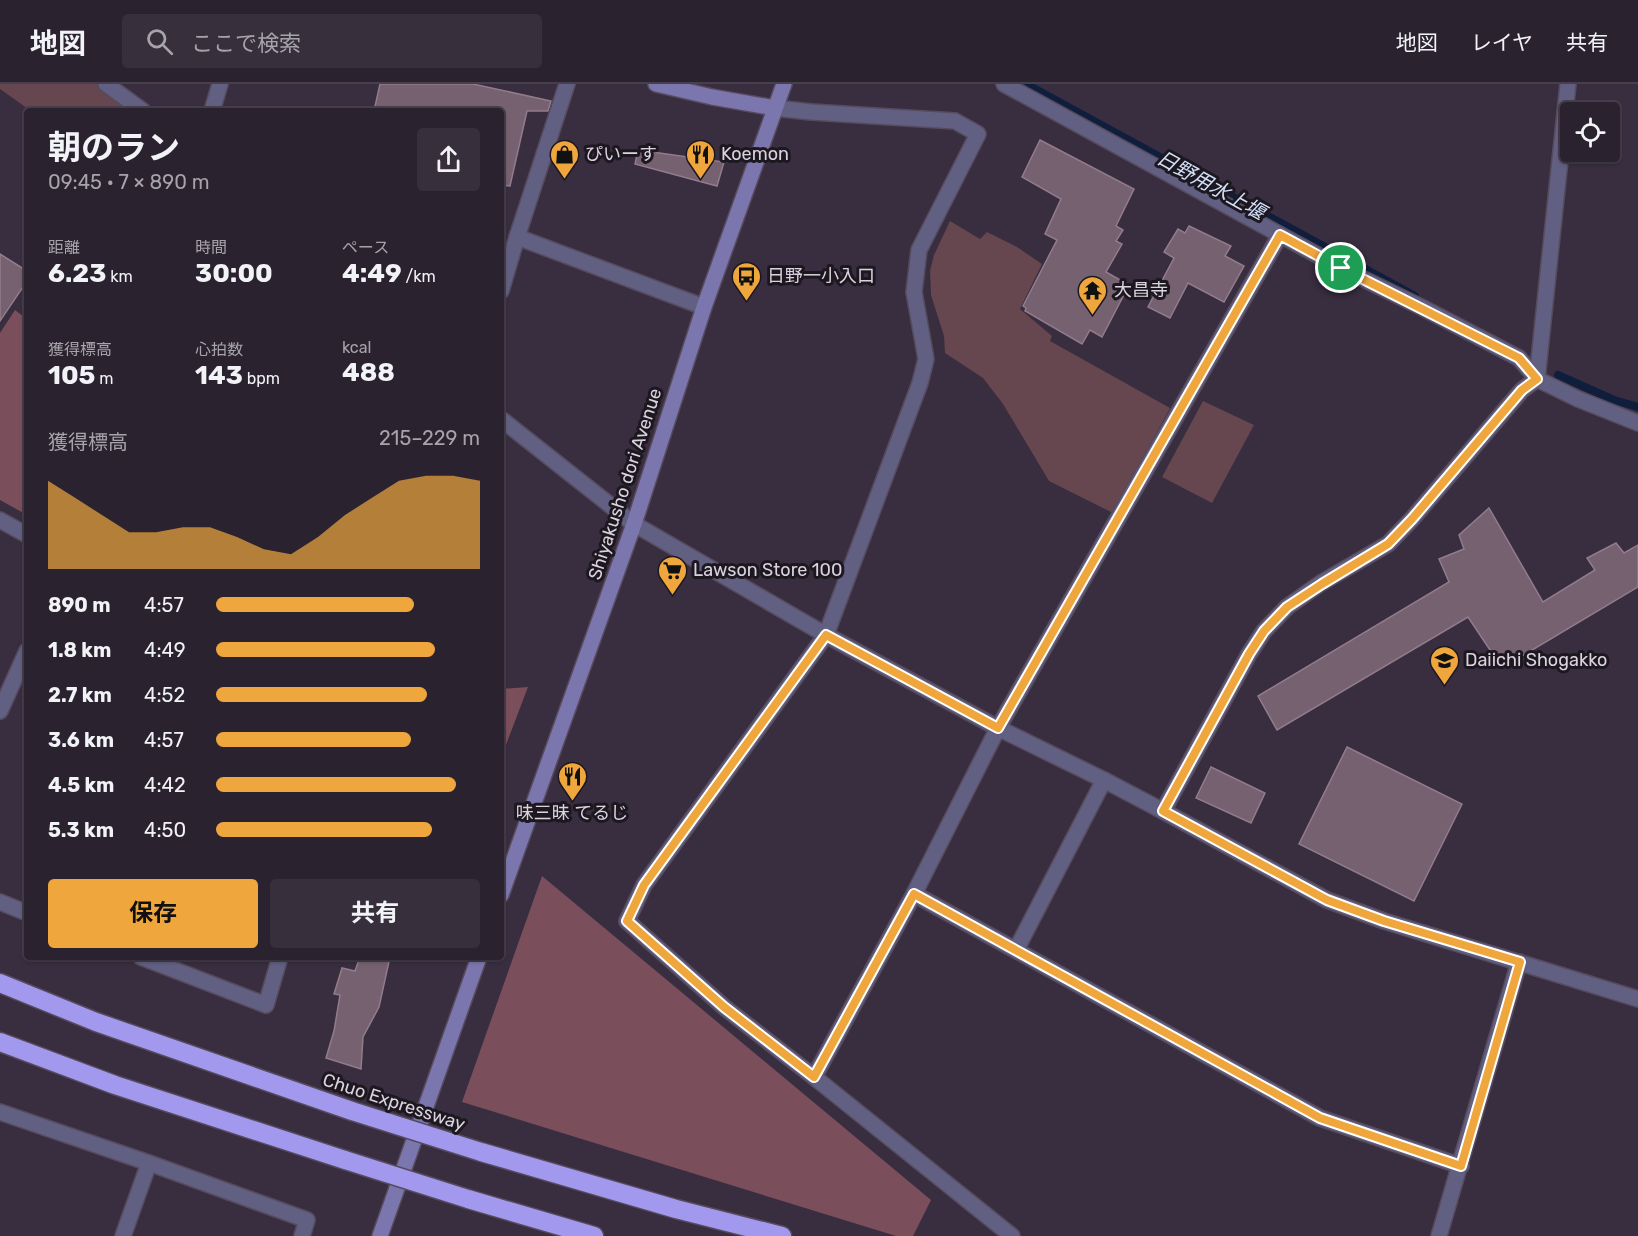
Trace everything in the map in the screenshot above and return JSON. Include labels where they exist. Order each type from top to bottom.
[{"type":"highway","name":"Chuo Expressway","points":[[0,983],[96,1022],[352,1111],[481,1152],[676,1209],[782,1236]]},
{"type":"highway","points":[[0,1042],[115,1085],[468,1199],[594,1236]]},
{"type":"street","points":[[106,84],[139,108]]},
{"type":"street","points":[[213,108],[220,84]]},
{"type":"street","points":[[504,281],[567,84]]},
{"type":"street","points":[[656,84],[775,108],[955,121],[978,135],[919,250],[914,292],[926,359],[920,384],[826,635],[644,885],[627,921],[724,1007],[1012,1236]]},
{"type":"street","name":"Shiyakusho dori Avenue","points":[[504,887],[634,524],[704,307],[784,84]]},
{"type":"street","points":[[1004,84],[1341,268],[1519,358],[1537,379],[1578,399],[1638,423]]},
{"type":"street","points":[[1163,811],[1249,654],[1264,631],[1287,607],[1388,544],[1522,390],[1537,379],[1568,84]]},
{"type":"street","points":[[814,1077],[914,894],[998,728],[1280,235]]},
{"type":"street","points":[[517,237],[704,307]]},
{"type":"street","points":[[504,421],[634,524],[826,635],[998,728],[1163,811],[1327,900],[1384,921],[1638,999]]},
{"type":"street","points":[[0,520],[24,534]]},
{"type":"street","points":[[0,711],[22,678]]},
{"type":"street","points":[[1016,950],[1104,780]]},
{"type":"street","points":[[914,894],[1320,1118],[1461,1166]]},
{"type":"street","points":[[0,902],[24,912]]},
{"type":"street","points":[[149,960],[266,1005],[279,960]]},
{"type":"street","points":[[380,1236],[478,960]]},
{"type":"street","points":[[1439,1236],[1520,962]]},
{"type":"street","points":[[0,1112],[307,1220],[302,1236]]},
{"type":"street","points":[[123,1236],[149,1163]]},
{"type":"shaded area","points":[[0,84],[97,84],[130,108],[27,108],[0,89]]},
{"type":"shaded area","points":[[950,221],[980,239],[987,232],[1017,247],[1042,264],[1020,309],[1052,336],[1050,341],[1170,408],[1113,513],[1049,481],[1003,404],[983,378],[945,353],[944,336],[931,295],[930,271],[934,255]]},
{"type":"shaded area","points":[[15,310],[24,317],[24,513],[0,500],[0,333]]},
{"type":"shaded area","points":[[1203,401],[1254,425],[1212,503],[1162,477]]},
{"type":"shaded area","points":[[528,687],[504,750],[504,689]]},
{"type":"shaded area","points":[[542,876],[931,1200],[913,1236],[896,1236],[462,1102]]},
{"type":"building","points":[[380,84],[473,84],[551,101],[548,111],[527,111],[510,186],[504,185],[504,108],[375,108]]},
{"type":"building","points":[[1040,140],[1134,189],[1116,226],[1123,230],[1116,241],[1122,244],[1106,272],[1129,285],[1102,337],[1090,330],[1082,344],[1025,311],[1026,308],[1023,306],[1057,240],[1045,234],[1061,199],[1022,177]]},
{"type":"building","points":[[638,150],[724,162],[717,186],[635,164]]},
{"type":"building","points":[[1189,226],[1231,246],[1225,256],[1244,266],[1224,302],[1188,283],[1170,318],[1148,307],[1174,258],[1164,252],[1178,229],[1185,233]]},
{"type":"building","points":[[0,254],[24,269],[24,285],[0,321]]},
{"type":"building","points":[[1489,508],[1543,602],[1595,570],[1587,558],[1616,543],[1624,553],[1638,545],[1638,587],[1502,668],[1468,617],[1277,730],[1258,696],[1449,582],[1439,559],[1464,549],[1459,535]]},
{"type":"building","points":[[1347,747],[1462,804],[1414,901],[1299,844]]},
{"type":"building","points":[[1211,767],[1265,793],[1251,823],[1196,798]]},
{"type":"building","points":[[359,960],[389,960],[379,1007],[363,1037],[361,1069],[326,1058],[334,1031],[340,995],[334,994],[342,968],[355,971]]},
{"type":"waterway","name":"日野用水上堰","points":[[1026,84],[1415,296]]},
{"type":"waterway","name":"日野用水上堰","points":[[1558,375],[1614,400],[1638,407]]},
{"type":"place","name":"ぴいーす","points":[[564,180]]},
{"type":"place","name":"Koemon","points":[[700,180]]},
{"type":"place","name":"日野一小入口","points":[[746,302]]},
{"type":"place","name":"大昌寺","points":[[1093,316]]},
{"type":"place","name":"Lawson Store 100","points":[[672,596]]},
{"type":"place","name":"Daiichi Shogakko","points":[[1444,686]]},
{"type":"place","name":"味三昧 てるじ","points":[[572,802]]},
{"type":"route","points":[[1280,235],[1341,268],[1519,358],[1537,379],[1522,390],[1388,544],[1287,607],[1264,631],[1249,654],[1163,811],[1327,900],[1384,921],[1520,962],[1461,1166],[1320,1118],[914,894],[814,1077],[724,1007],[627,921],[644,885],[826,635],[998,728],[1280,235]]}]
